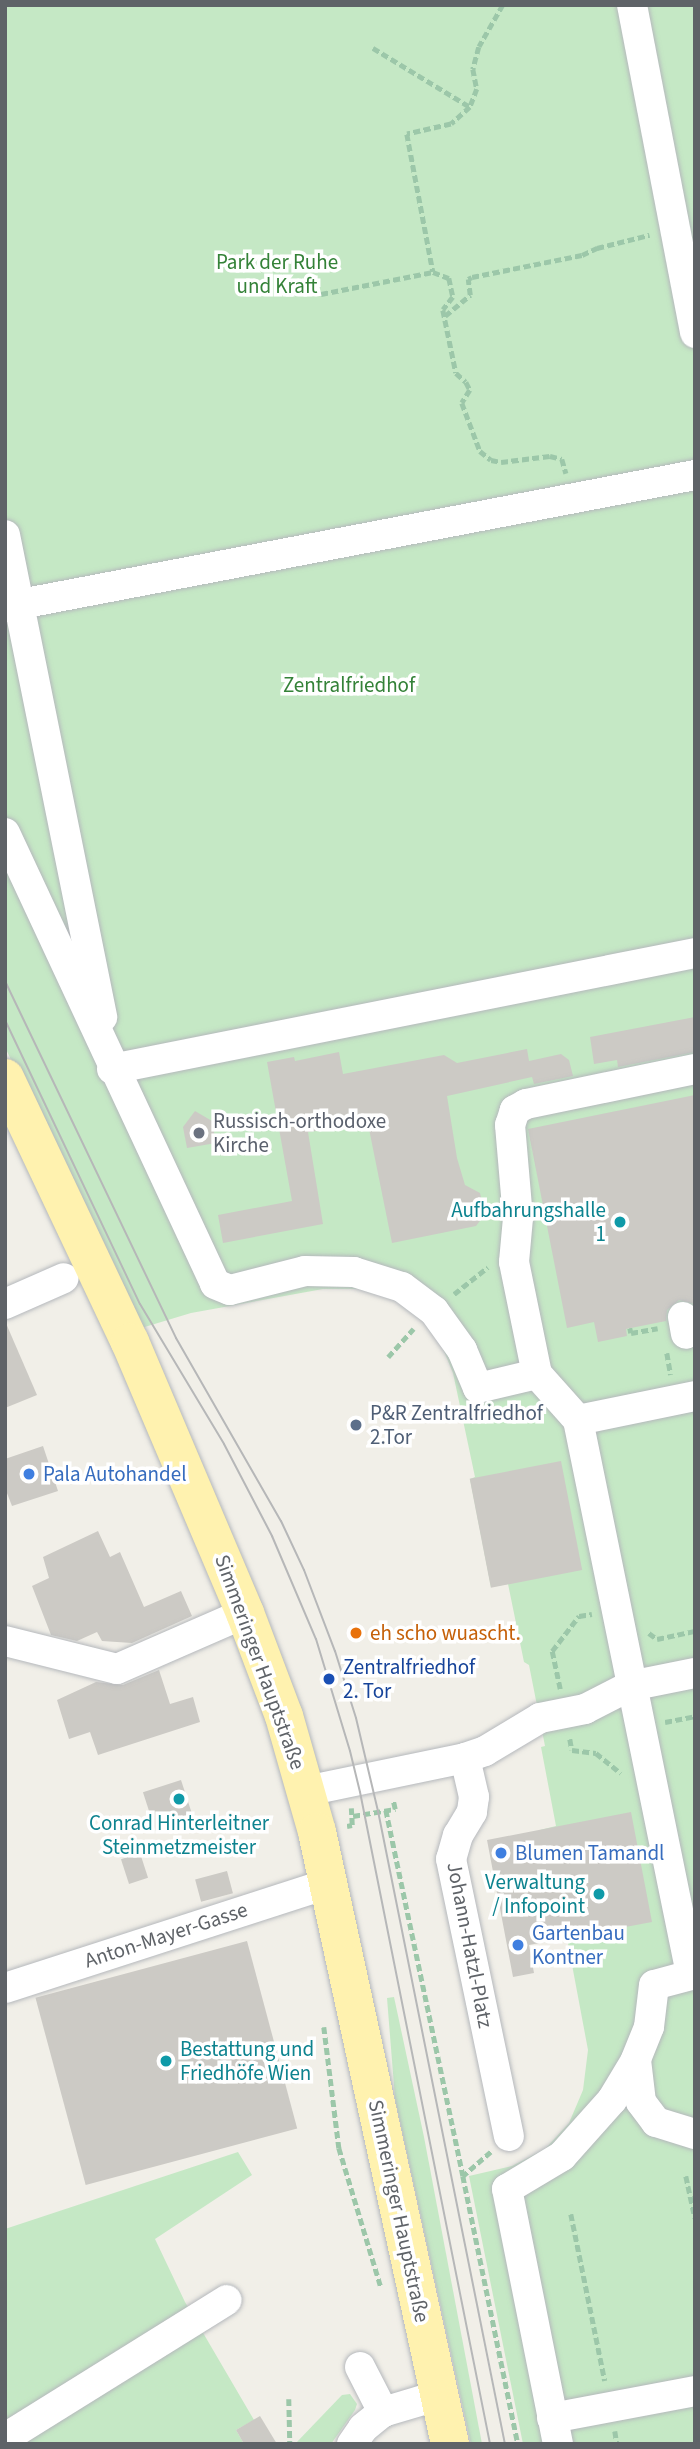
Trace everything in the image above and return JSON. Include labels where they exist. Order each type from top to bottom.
[{"type":"main road","name":"Simmeringer Hauptstraße","points":[[5,1078],[130,1342],[245,1613],[284,1716],[306,1791],[450,2444]]},
{"type":"street","points":[[632,5],[695,333]]},
{"type":"street","points":[[12,606],[695,475]]},
{"type":"street","points":[[5,535],[12,606],[112,1069]]},
{"type":"street","points":[[5,833],[112,1069],[215,1284],[230,1290],[304,1271],[354,1272],[401,1287],[434,1311],[462,1350],[478,1388],[537,1374]]},
{"type":"street","points":[[112,1069],[695,953]]},
{"type":"street","points":[[695,1069],[526,1104],[515,1110],[510,1125],[518,1218],[514,1262],[537,1374],[578,1420],[630,1686],[693,1974],[654,1985],[649,2027],[636,2060],[612,2100],[562,2156],[507,2189],[555,2431],[611,2407],[695,2391]]},
{"type":"street","points":[[5,1304],[64,1278]]},
{"type":"street","points":[[578,1420],[695,1396]]},
{"type":"street","points":[[5,1641],[117,1669],[245,1613]]},
{"type":"street","points":[[306,1791],[464,1758],[485,1751],[553,1716],[585,1709],[630,1686],[695,1673]]},
{"type":"street","name":"Johann-Hatzl-Platz","points":[[464,1758],[474,1797],[471,1812],[458,1835],[451,1859],[509,2136]]},
{"type":"street","name":"Anton-Mayer-Gasse","points":[[5,1987],[327,1884]]},
{"type":"street","points":[[636,2060],[641,2102],[656,2122],[695,2134]]},
{"type":"street","points":[[5,2438],[227,2300]]},
{"type":"street","points":[[360,2367],[383,2412]]},
{"type":"street","points":[[352,2444],[363,2428],[383,2412],[440,2395]]},
{"type":"path","points":[[433,272],[407,134],[451,124],[470,107],[477,89],[474,69],[479,47],[503,5]]},
{"type":"path","points":[[373,48],[470,107]]},
{"type":"path","points":[[444,316],[470,295],[468,279],[472,276],[582,256],[597,248],[643,236]]},
{"type":"path","points":[[321,294],[433,272],[449,278],[453,297],[443,310],[444,316],[456,373],[470,390],[462,403],[480,451],[491,460],[501,462],[550,456],[562,459],[572,498]]},
{"type":"path","points":[[388,1357],[421,1319],[494,1262],[514,1262]]},
{"type":"path","points":[[630,1328],[631,1333],[677,1326]]},
{"type":"path","points":[[552,1651],[553,1716],[572,1750],[596,1753],[620,1770],[625,1778]]},
{"type":"path","points":[[386,1810],[517,2444]]},
{"type":"path","points":[[324,2026],[338,2148],[368,2251],[386,2300]]},
{"type":"path","points":[[463,2176],[509,2136]]},
{"type":"path","points":[[686,2176],[695,2218]]},
{"type":"path","points":[[571,2214],[617,2444]]},
{"type":"path","points":[[289,2399],[290,2444]]},
{"type":"green space","name":"Zentralfriedhof","points":[[5,5],[695,5],[695,2444],[523,2444],[469,2176],[512,2166],[545,2149],[569,2123],[583,2090],[588,2050],[567,1938],[560,1939],[540,1830],[556,1826],[541,1747],[545,1746],[529,1665],[524,1662],[508,1584],[491,1587],[470,1479],[475,1477],[453,1373],[436,1332],[395,1300],[358,1289],[323,1289],[191,1313],[138,1329],[5,1047]]},
{"type":"green space","points":[[394,1997],[424,2137],[482,2444],[471,2444],[395,2098],[387,1998]]},
{"type":"green space","points":[[238,2152],[252,2175],[155,2239],[185,2302],[254,2420],[236,2430],[244,2444],[5,2444],[5,2229]]},
{"type":"green space","points":[[350,2394],[357,2404],[355,2410],[331,2444],[295,2444],[342,2395]]},
{"type":"building","points":[[695,1017],[695,1052],[618,1067],[617,1060],[594,1064],[590,1037]]},
{"type":"building","points":[[527,1049],[529,1061],[561,1054],[569,1060],[573,1076],[534,1084],[532,1077],[447,1096],[457,1158],[465,1185],[480,1193],[485,1214],[476,1226],[392,1243],[368,1124],[308,1132],[323,1224],[223,1243],[218,1215],[292,1201],[267,1062],[294,1057],[295,1061],[339,1052],[343,1074],[444,1055],[457,1063]]},
{"type":"building","name":"Aufbahrungshalle 1","points":[[695,1095],[695,1304],[679,1300],[667,1310],[666,1321],[626,1329],[627,1336],[598,1342],[594,1322],[567,1328],[528,1129]]},
{"type":"building","name":"Russisch-orthodoxe Kirche","points":[[195,1111],[212,1121],[216,1143],[187,1148],[183,1127]]},
{"type":"building","points":[[5,1321],[37,1395],[5,1408]]},
{"type":"building","name":"Pala Autohandel","points":[[43,1446],[58,1491],[12,1506],[5,1488],[5,1459]]},
{"type":"building","points":[[561,1461],[582,1570],[491,1588],[470,1479]]},
{"type":"building","points":[[98,1531],[110,1557],[120,1552],[144,1607],[181,1591],[192,1616],[132,1643],[102,1641],[97,1632],[77,1641],[51,1635],[32,1586],[49,1578],[43,1557]]},
{"type":"building","points":[[159,1670],[170,1704],[193,1697],[200,1722],[98,1755],[90,1732],[69,1739],[57,1700],[96,1682],[123,1685]]},
{"type":"building","points":[[181,1780],[194,1819],[156,1831],[143,1792]]},
{"type":"building","name":"Verwaltung / Infopoint","points":[[631,1812],[652,1922],[529,1945],[534,1973],[513,1977],[487,1840]]},
{"type":"building","points":[[140,1853],[148,1878],[129,1884],[121,1859]]},
{"type":"building","points":[[227,1871],[233,1893],[201,1902],[195,1880]]},
{"type":"building","name":"Bestattung und Friedhöfe Wien","points":[[247,1941],[297,2128],[86,2185],[35,1998]]},
{"type":"building","points":[[260,2416],[277,2444],[244,2444],[236,2430]]},
{"type":"tram line","points":[[5,981],[176,1338],[281,1521],[304,1570],[335,1651],[356,1718],[378,1811],[505,2444]]},
{"type":"tram line","points":[[5,1020],[140,1304],[224,1444],[272,1536],[316,1639],[360,1792],[490,2444]]},
{"type":"place","name":"Russisch-orthodoxe Kirche","points":[[199,1133]]},
{"type":"place","name":"Aufbahrungshalle 1","points":[[620,1222]]},
{"type":"place","name":"P&R Zentralfriedhof 2.Tor","points":[[356,1425]]},
{"type":"place","name":"Pala Autohandel","points":[[29,1474]]},
{"type":"place","name":"eh scho wuascht.","points":[[356,1633]]},
{"type":"place","name":"Zentralfriedhof 2. Tor","points":[[329,1679]]},
{"type":"place","name":"Conrad Hinterleitner Steinmetzmeister","points":[[179,1799]]},
{"type":"place","name":"Blumen Tamandl","points":[[501,1853]]},
{"type":"place","name":"Verwaltung / Infopoint","points":[[599,1894]]},
{"type":"place","name":"Gartenbau Kontner","points":[[518,1945]]},
{"type":"place","name":"Bestattung und Friedhöfe Wien","points":[[166,2061]]},
{"type":"park label","name":"Park der Ruhe und Kraft","points":[[277,274]]}]
